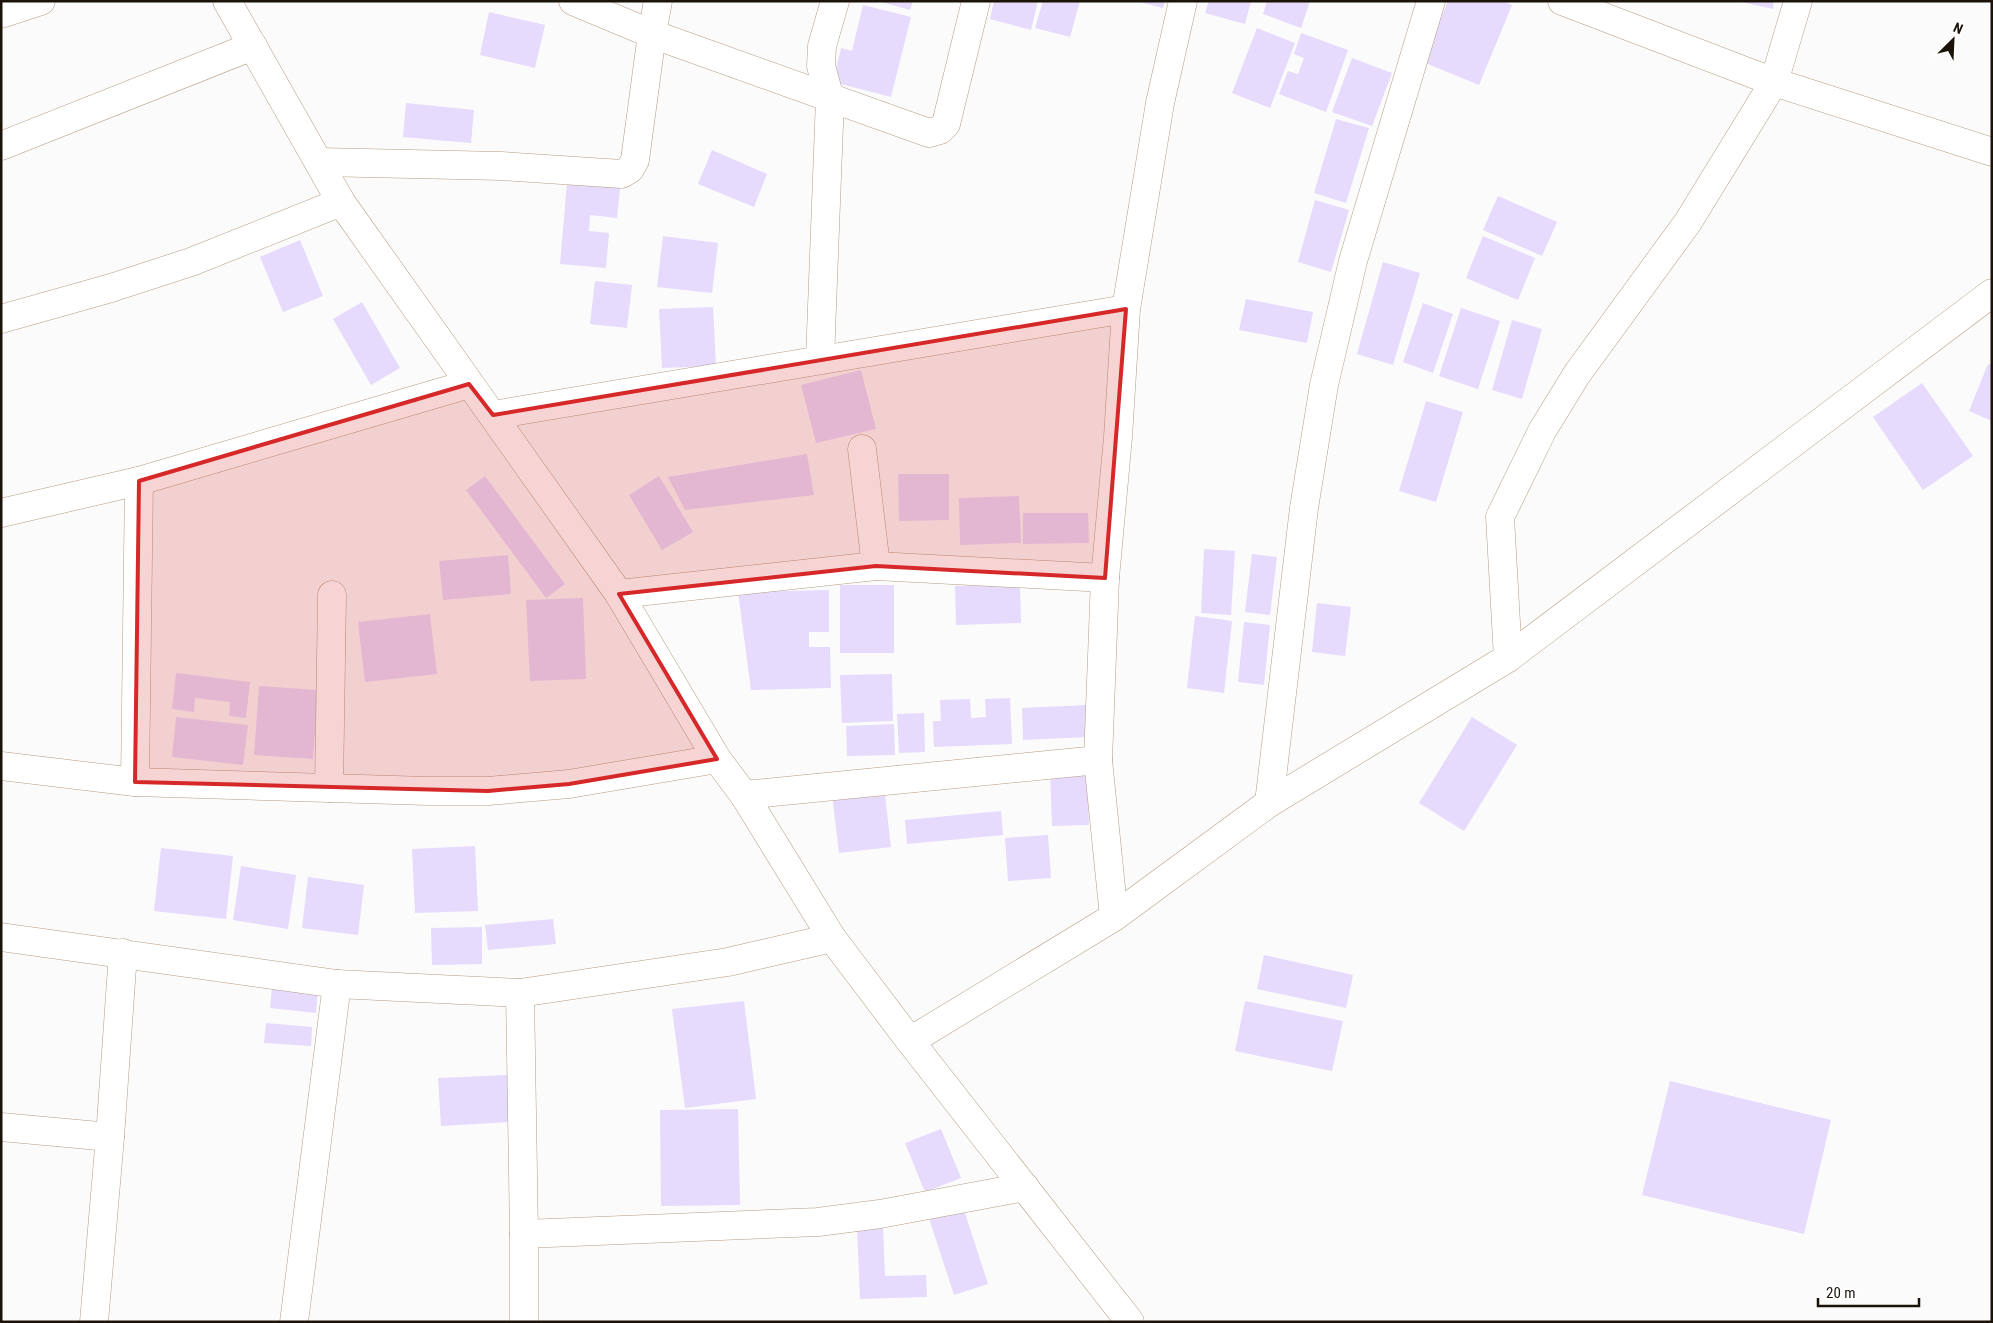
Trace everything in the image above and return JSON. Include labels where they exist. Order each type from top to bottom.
[{"type":"street","points":[[1,14],[41,1]]},
{"type":"street","points":[[573,1],[652,34],[929,133],[940,130],[946,124],[976,1]]},
{"type":"street","points":[[319,162],[501,166],[622,174],[630,169],[635,160],[658,1]]},
{"type":"street","points":[[820,359],[830,99],[821,66],[822,46],[835,1]]},
{"type":"street","points":[[1114,917],[1098,760],[1106,578],[1118,437],[1126,309],[1160,103],[1183,1]]},
{"type":"street","points":[[1269,803],[1304,508],[1324,385],[1353,262],[1431,1]]},
{"type":"street","points":[[1562,1],[1774,82],[1992,152]]},
{"type":"street","points":[[1508,658],[1500,517],[1542,431],[1577,374],[1688,222],[1774,82],[1798,1]]},
{"type":"street","points":[[236,7],[253,46],[341,202],[424,316],[469,384],[619,594],[716,759],[744,795],[832,938],[910,1041],[1130,1322]]},
{"type":"street","points":[[1,146],[253,46]]},
{"type":"street","points":[[1,319],[111,288],[191,262],[341,202]]},
{"type":"street","points":[[910,1041],[1114,917],[1269,803],[1508,658],[1992,293]]},
{"type":"street","points":[[492,415],[1126,309]]},
{"type":"street","points":[[1,513],[139,481],[469,384]]},
{"type":"street","points":[[862,449],[876,566]]},
{"type":"street","points":[[135,782],[139,481]]},
{"type":"street","points":[[619,594],[876,566],[1106,578]]},
{"type":"street","points":[[329,788],[332,595]]},
{"type":"street","points":[[1,766],[135,782],[428,792],[488,791],[570,784],[716,759]]},
{"type":"street","points":[[744,795],[1098,760]]},
{"type":"street","points":[[1,937],[337,984],[520,993],[728,962],[832,938]]},
{"type":"street","points":[[94,1322],[123,953]]},
{"type":"street","points":[[294,1322],[337,984]]},
{"type":"street","points":[[520,993],[524,1322]]},
{"type":"street","points":[[1,1127],[110,1137]]},
{"type":"street","points":[[524,1234],[818,1222],[880,1214],[1025,1187]]},
{"type":"highlighted area","points":[[1126,309],[1105,578],[876,566],[619,594],[717,759],[569,784],[488,791],[135,782],[139,481],[469,384],[493,415]]},
{"type":"building","points":[[878,1],[913,1],[910,10]]},
{"type":"building","points":[[994,1],[1038,1],[1031,30],[990,19]]},
{"type":"building","points":[[1043,1],[1080,1],[1070,37],[1035,28]]},
{"type":"building","points":[[1136,1],[1165,1],[1163,8]]},
{"type":"building","points":[[1209,1],[1251,1],[1245,24],[1205,13]]},
{"type":"building","points":[[1267,1],[1310,1],[1301,28],[1263,14]]},
{"type":"building","points":[[1448,1],[1503,1],[1512,5],[1479,85],[1423,62]]},
{"type":"building","points":[[1737,1],[1774,1],[1773,9]]},
{"type":"building","points":[[863,5],[911,17],[891,97],[833,82],[841,48],[852,51]]},
{"type":"building","points":[[489,12],[545,25],[535,68],[480,55]]},
{"type":"building","points":[[1257,28],[1295,43],[1270,108],[1232,93]]},
{"type":"building","points":[[1301,33],[1348,50],[1326,112],[1279,94],[1288,71],[1298,74],[1304,58],[1294,54]]},
{"type":"building","points":[[1352,58],[1392,73],[1372,126],[1332,112]]},
{"type":"building","points":[[406,103],[474,110],[471,143],[403,137]]},
{"type":"building","points":[[1336,119],[1369,128],[1346,203],[1314,193]]},
{"type":"building","points":[[712,150],[767,174],[754,207],[698,184]]},
{"type":"building","points":[[567,183],[620,188],[617,218],[590,215],[589,231],[609,233],[606,268],[560,264]]},
{"type":"building","points":[[1498,196],[1557,222],[1542,256],[1483,230]]},
{"type":"building","points":[[1315,200],[1349,210],[1331,272],[1298,262]]},
{"type":"building","points":[[663,236],[718,243],[712,293],[657,287]]},
{"type":"building","points":[[1483,236],[1535,258],[1518,300],[1466,278]]},
{"type":"building","points":[[300,240],[323,296],[283,312],[260,257]]},
{"type":"building","points":[[1383,262],[1420,273],[1393,365],[1357,354]]},
{"type":"building","points":[[595,281],[632,285],[627,328],[590,324]]},
{"type":"building","points":[[1246,299],[1313,312],[1307,343],[1239,330]]},
{"type":"building","points":[[362,302],[400,368],[371,385],[333,319]]},
{"type":"building","points":[[1423,303],[1453,314],[1433,373],[1403,362]]},
{"type":"building","points":[[713,307],[716,366],[662,368],[659,309]]},
{"type":"building","points":[[1461,308],[1500,321],[1478,389],[1439,376]]},
{"type":"building","points":[[1512,320],[1542,329],[1522,399],[1492,390]]},
{"type":"building","points":[[1988,364],[1992,365],[1992,421],[1969,411]]},
{"type":"building","points":[[861,370],[876,429],[816,443],[801,385]]},
{"type":"building","points":[[1922,383],[1973,456],[1923,490],[1873,417]]},
{"type":"building","points":[[1426,401],[1463,412],[1436,502],[1399,491]]},
{"type":"building","points":[[807,454],[814,495],[685,510],[668,477]]},
{"type":"building","points":[[898,474],[949,474],[949,520],[899,521]]},
{"type":"building","points":[[485,476],[565,584],[546,598],[466,490]]},
{"type":"building","points":[[659,476],[693,532],[662,550],[629,495]]},
{"type":"building","points":[[1019,496],[1021,543],[960,545],[959,498]]},
{"type":"building","points":[[1023,513],[1088,513],[1089,543],[1023,544]]},
{"type":"building","points":[[1204,549],[1235,551],[1231,615],[1201,613]]},
{"type":"building","points":[[1252,554],[1277,557],[1270,615],[1245,612]]},
{"type":"building","points":[[508,555],[511,594],[443,600],[439,561]]},
{"type":"building","points":[[1020,584],[1021,623],[956,625],[955,586]]},
{"type":"building","points":[[840,585],[894,585],[894,653],[840,653]]},
{"type":"building","points":[[829,590],[829,632],[809,632],[809,647],[830,647],[831,688],[751,690],[738,592]]},
{"type":"building","points":[[583,598],[586,679],[530,681],[526,600]]},
{"type":"building","points":[[1317,603],[1351,607],[1345,656],[1312,652]]},
{"type":"building","points":[[430,614],[437,674],[365,682],[358,622]]},
{"type":"building","points":[[1195,616],[1232,621],[1224,693],[1187,688]]},
{"type":"building","points":[[1244,622],[1270,625],[1264,685],[1238,682]]},
{"type":"building","points":[[176,673],[250,682],[246,718],[229,716],[230,702],[195,698],[194,712],[172,709]]},
{"type":"building","points":[[892,674],[893,721],[842,723],[840,675]]},
{"type":"building","points":[[259,686],[318,690],[313,759],[254,755]]},
{"type":"building","points":[[1010,698],[1012,744],[934,747],[933,721],[941,721],[940,700],[970,699],[971,718],[986,717],[985,699]]},
{"type":"building","points":[[1086,705],[1087,737],[1023,740],[1022,708]]},
{"type":"building","points":[[924,713],[925,752],[899,753],[897,714]]},
{"type":"building","points":[[176,717],[248,725],[243,765],[172,757]]},
{"type":"building","points":[[1472,717],[1517,745],[1464,831],[1419,803]]},
{"type":"building","points":[[894,724],[895,755],[847,756],[846,726]]},
{"type":"building","points":[[1087,769],[1089,825],[1052,826],[1050,770]]},
{"type":"building","points":[[884,787],[891,847],[839,853],[832,794]]},
{"type":"building","points":[[1001,811],[1003,835],[907,844],[905,820]]},
{"type":"building","points":[[1048,835],[1051,878],[1008,881],[1005,838]]},
{"type":"building","points":[[475,846],[478,911],[415,913],[412,849]]},
{"type":"building","points":[[161,848],[233,856],[226,919],[154,911]]},
{"type":"building","points":[[241,866],[296,875],[288,929],[233,920]]},
{"type":"building","points":[[308,877],[364,885],[358,935],[302,928]]},
{"type":"building","points":[[553,919],[556,944],[488,950],[485,925]]},
{"type":"building","points":[[482,927],[482,964],[432,965],[431,928]]},
{"type":"building","points":[[1264,955],[1353,975],[1346,1008],[1257,989]]},
{"type":"building","points":[[272,987],[318,991],[316,1013],[270,1008]]},
{"type":"building","points":[[744,1001],[756,1099],[685,1108],[672,1009]]},
{"type":"building","points":[[1245,1001],[1343,1021],[1332,1071],[1235,1051]]},
{"type":"building","points":[[266,1023],[312,1027],[311,1046],[264,1043]]},
{"type":"building","points":[[508,1075],[511,1122],[441,1126],[438,1078]]},
{"type":"building","points":[[1670,1081],[1831,1120],[1804,1234],[1642,1195]]},
{"type":"building","points":[[738,1109],[740,1205],[661,1206],[660,1110]]},
{"type":"building","points":[[941,1129],[961,1178],[925,1192],[905,1143]]},
{"type":"building","points":[[962,1204],[988,1284],[954,1295],[928,1215]]},
{"type":"building","points":[[883,1226],[885,1276],[926,1275],[927,1297],[860,1299],[857,1227]]}]
